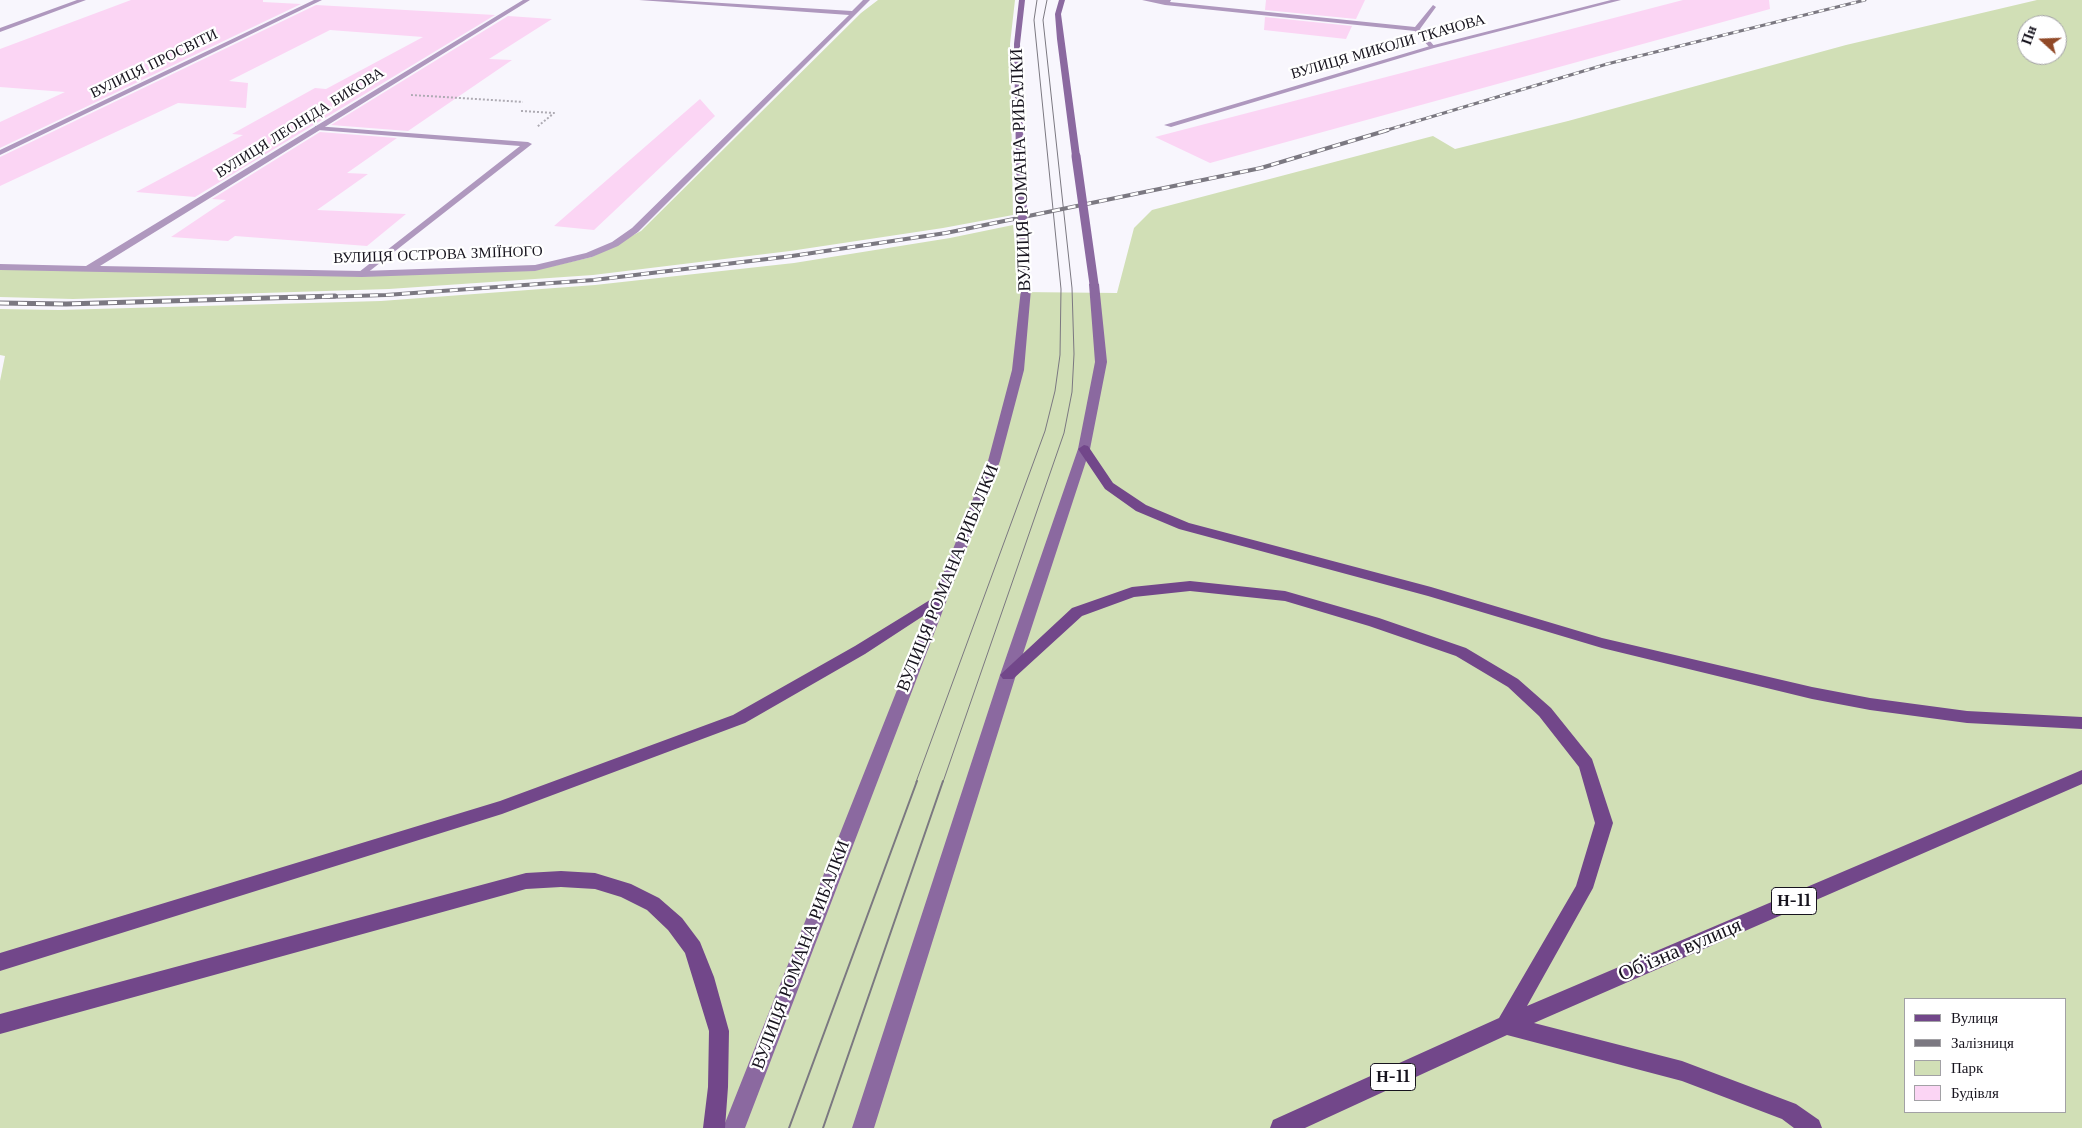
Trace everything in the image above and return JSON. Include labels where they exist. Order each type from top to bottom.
[{"type":"main road","name":"ВУЛИЦЯ РОМАНА РИБАЛКИ","points":[[734,1128],[938,600],[994,461],[1018,370],[1026,289],[1017,44],[1022,0]]},
{"type":"main road","points":[[863,1128],[1008,675],[1084,449],[1100,362],[1094,284],[1060,39],[1058,14],[1062,0]]},
{"type":"main road","points":[[1084,449],[1108,486],[1141,508],[1184,526],[1431,592],[1602,643],[1812,693],[1870,704],[1967,717],[2082,723]]},
{"type":"main road","points":[[1008,675],[1077,612],[1132,592],[1190,586],[1242,590],[1284,596],[1374,622],[1460,652],[1513,683],[1545,712],[1586,764],[1604,823],[1584,888],[1506,1025],[1682,1071],[1789,1111],[1812,1128]]},
{"type":"main road","points":[[0,962],[502,807],[739,719],[860,650],[938,600]]},
{"type":"main road","name":"Обʼїзна вулиця","points":[[1281,1128],[1506,1025],[2082,777]]},
{"type":"main road","points":[[0,1024],[526,881],[561,879],[595,881],[625,890],[652,904],[675,924],[693,948],[704,977],[718,1031],[718,1087],[714,1128]]},
{"type":"street","points":[[0,30],[83,0]]},
{"type":"street","name":"ВУЛИЦЯ ПРОСВІТИ","points":[[0,153],[319,0]]},
{"type":"street","name":"ВУЛИЦЯ ЛЕОНІДА БИКОВА","points":[[87,270],[527,0]]},
{"type":"street","points":[[642,0],[854,13]]},
{"type":"street","name":"ВУЛИЦЯ ОСТРОВА ЗМІЇНОГО","points":[[0,267],[362,274],[535,268],[572,260],[615,244],[635,230],[867,0]]},
{"type":"street","points":[[1145,0],[1417,29],[1432,47]]},
{"type":"street","name":"ВУЛИЦЯ МИКОЛИ ТКАЧОВА","points":[[1168,126],[1432,47],[1618,0]]},
{"type":"street","points":[[1417,29],[1433,7]]},
{"type":"street","points":[[318,128],[528,144],[362,274]]},
{"type":"path","points":[[375,93],[523,102]]},
{"type":"path","points":[[517,143],[554,113],[520,111]]},
{"type":"green space","points":[[878,0],[1015,0],[1010,44],[1013,215],[943,228],[790,251],[593,275],[389,289],[73,299],[0,297],[0,269],[363,276],[540,269],[592,257],[641,231],[861,13]]},
{"type":"green space","points":[[2037,0],[2082,0],[2082,1128],[0,1128],[0,381],[5,356],[0,355],[0,309],[59,310],[381,301],[595,285],[794,263],[950,238],[1013,225],[1020,292],[1117,293],[1134,228],[1152,210],[1433,136],[1455,149],[1568,121],[1846,45]]},
{"type":"building","points":[[131,0],[263,0],[263,2],[301,4],[0,148],[0,122],[65,92],[0,87],[0,49]]},
{"type":"building","points":[[1266,0],[1365,0],[1356,19],[1265,10]]},
{"type":"building","points":[[1683,0],[1769,0],[1770,9],[1210,163],[1155,137]]},
{"type":"building","points":[[316,5],[495,15],[195,197],[136,192],[243,135],[232,134],[315,88],[326,89],[423,37],[330,30],[229,81],[248,83],[246,108],[178,103],[0,186],[0,157]]},
{"type":"building","points":[[508,16],[552,19],[489,59],[512,60],[408,131],[331,125]]},
{"type":"building","points":[[1265,17],[1352,26],[1346,39],[1264,30]]},
{"type":"building","points":[[700,99],[715,116],[594,230],[554,226]]},
{"type":"building","points":[[320,132],[397,138],[347,173],[368,174],[317,210],[406,214],[367,246],[235,236],[228,241],[171,237],[226,200],[212,199]]},
{"type":"tram line","points":[[916,782],[1045,431],[1055,391],[1060,355],[1061,289],[1034,20],[1037,0]]},
{"type":"tram line","points":[[943,782],[1064,433],[1072,392],[1074,354],[1072,288],[1043,20],[1047,0]]},
{"type":"tram line","points":[[789,1128],[917,781]]},
{"type":"tram line","points":[[823,1128],[943,781]]},
{"type":"railway","points":[[1384,131],[1607,64],[1865,0]]},
{"type":"railway","points":[[290,298],[386,295],[594,280],[792,256],[946,233],[1261,168],[1388,130]]},
{"type":"railway","points":[[0,303],[66,304],[335,296]]}]
